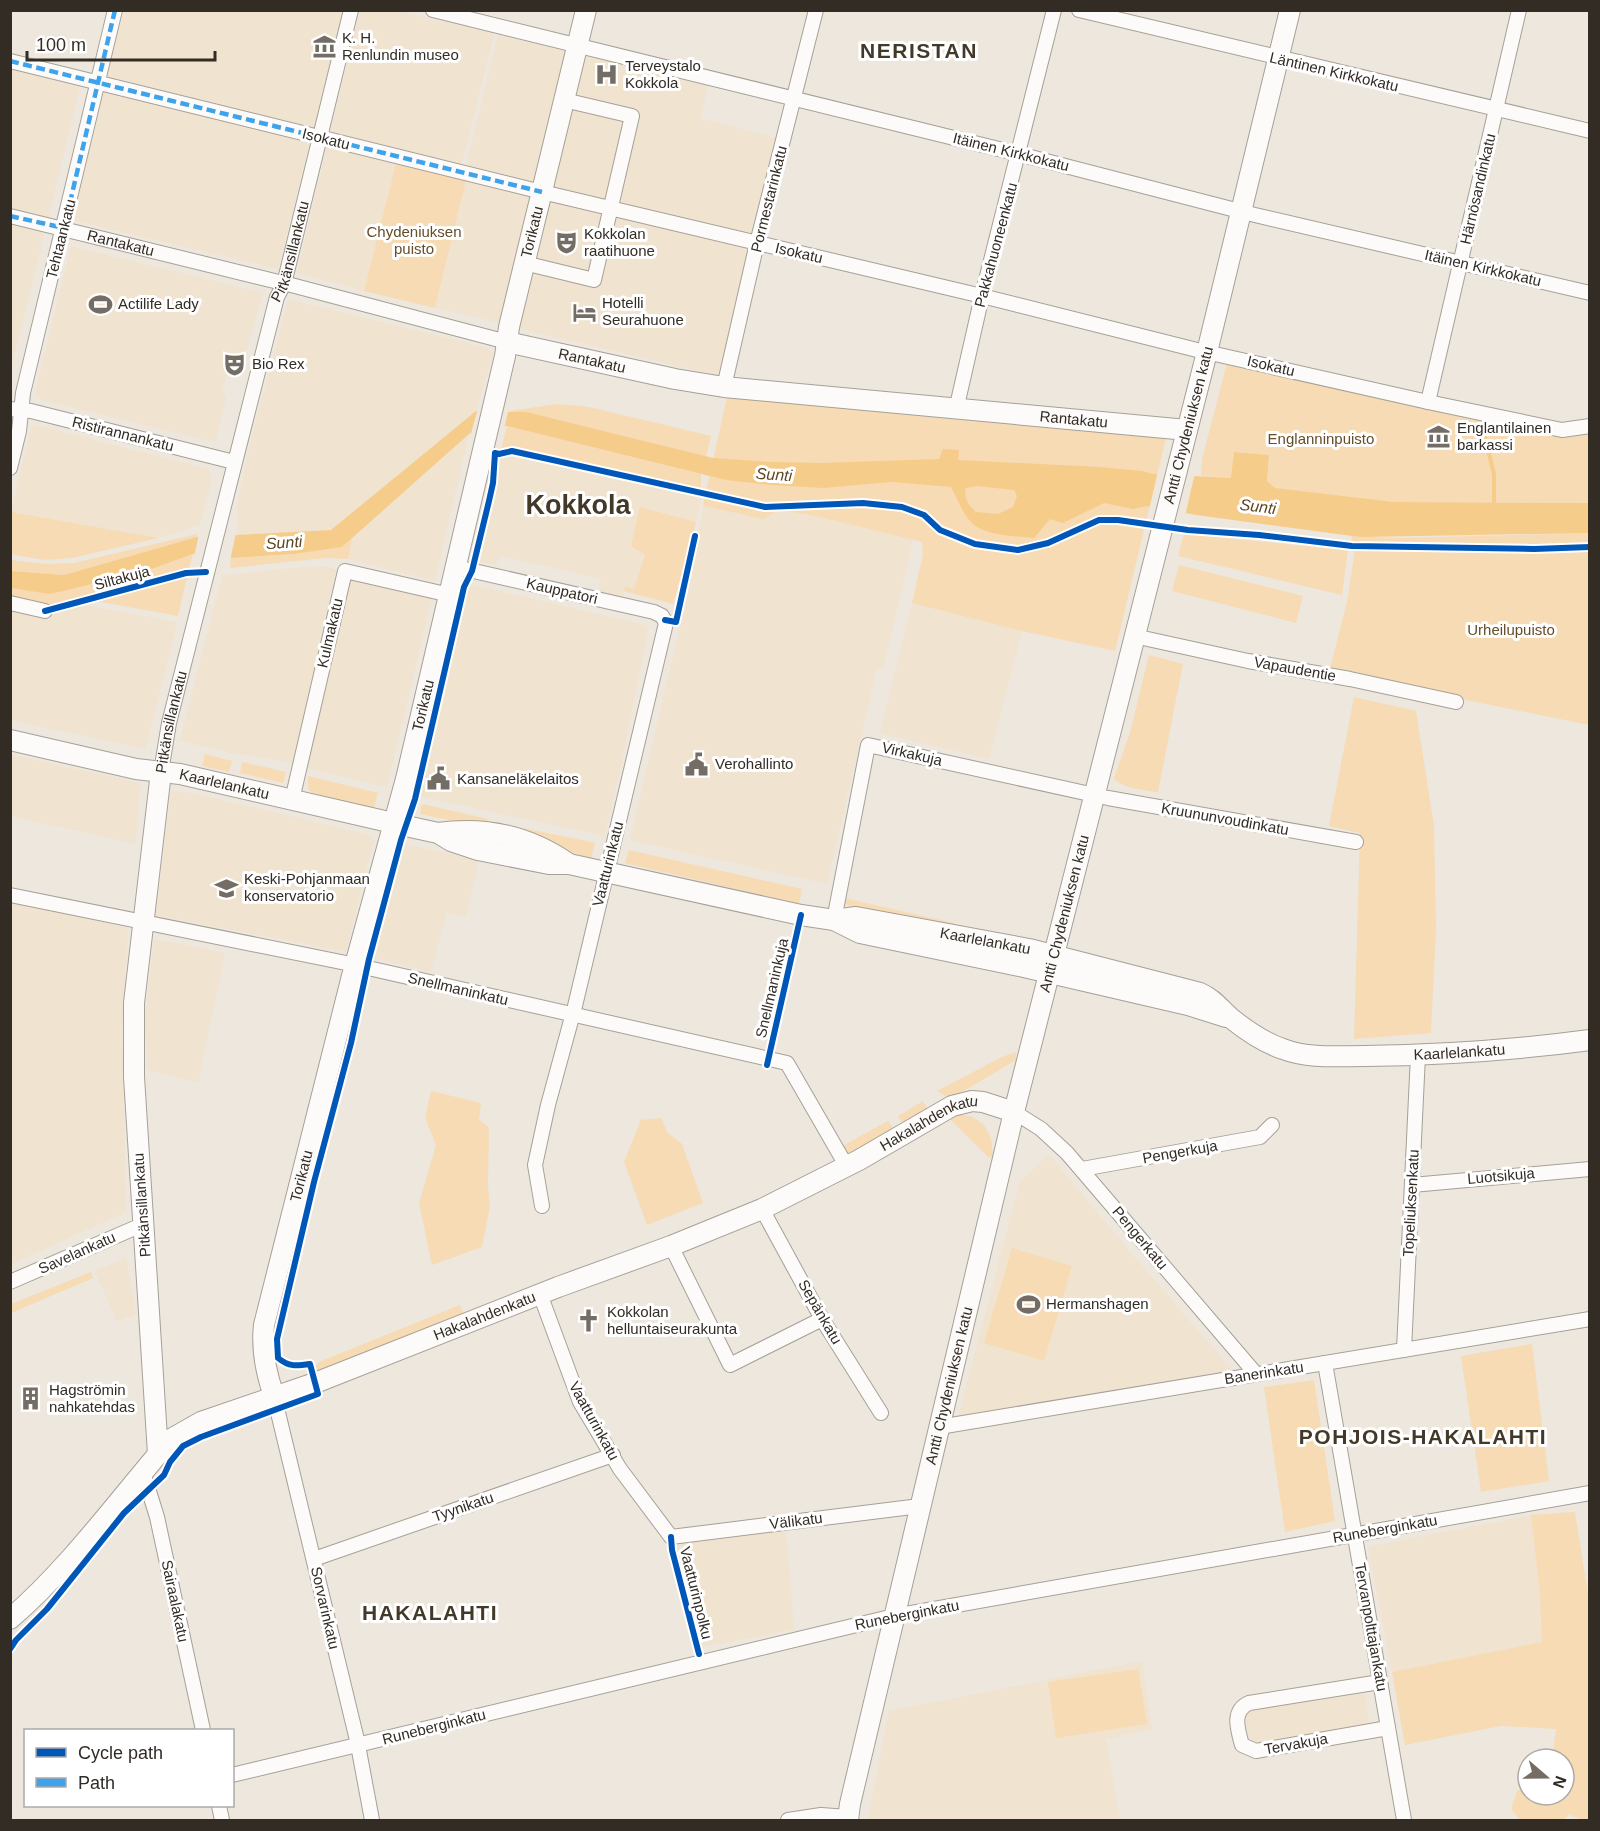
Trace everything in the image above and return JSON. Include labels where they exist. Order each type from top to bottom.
[{"type":"street","name":"Tehtaankatu","points":[[10,468],[19,431],[16,410],[23,393],[116,10]]},
{"type":"street","name":"Pitkänsillankatu","points":[[158,1454],[133,1031],[142,921],[161,772],[169,723],[209,560],[277,297],[284,284],[351,10]]},
{"type":"street","name":"Itäinen Kirkkokatu","points":[[433,10],[1019,154],[1240,211],[1590,293]]},
{"type":"street","name":"Torikatu","points":[[274,1396],[264,1363],[264,1325],[355,966],[394,823],[450,595],[494,406],[524,263],[586,10]]},
{"type":"street","name":"Pormestarinkatu","points":[[724,387],[757,243],[816,10]]},
{"type":"street","name":"Pakkahuoneenkatu","points":[[956,410],[982,296],[1054,10]]},
{"type":"street","name":"Läntinen Kirkkokatu","points":[[1079,10],[1590,131]]},
{"type":"street","name":"Antti Chydeniuksen katu","points":[[848,1819],[1014,1112],[1207,352],[1290,10]]},
{"type":"street","name":"Härnösandinkatu","points":[[1428,402],[1519,10]]},
{"type":"street","name":"Isokatu","points":[[10,61],[1207,352],[1562,430],[1590,426]]},
{"type":"street","points":[[524,263],[594,280],[632,116],[564,100]]},
{"type":"street","name":"Rantakatu","points":[[10,216],[507,342],[675,379],[724,387],[1187,430]]},
{"type":"street","name":"Ristirannankatu","points":[[16,410],[31,411],[234,462]]},
{"type":"street","name":"Kauppatori","points":[[456,567],[654,612],[665,620]]},
{"type":"street","name":"Kulmakatu","points":[[292,800],[345,571],[450,595]]},
{"type":"street","points":[[10,603],[45,611]]},
{"type":"street","name":"Vaatturinkatu","points":[[542,1206],[535,1165],[548,1105],[573,1015],[665,628],[665,620]]},
{"type":"street","name":"Vapaudentie","points":[[1134,636],[1456,702]]},
{"type":"street","name":"Kaarlelankatu","points":[[10,740],[136,769],[180,774],[438,833],[451,842],[478,850],[549,864],[569,864],[801,915],[834,920],[856,917],[958,935],[1052,965],[1200,993],[1213,1000],[1232,1018],[1272,1045],[1293,1053],[1317,1056],[1418,1055],[1485,1052],[1590,1040]]},
{"type":"street","name":"Virkakuja","points":[[834,920],[868,745],[1094,795]]},
{"type":"street","name":"Kruununvoudinkatu","points":[[1094,795],[1356,842]]},
{"type":"street","name":"Snellmaninkatu","points":[[10,895],[355,966],[787,1063],[847,1167]]},
{"type":"street","name":"Topeliuksenkatu","points":[[1404,1350],[1418,1055]]},
{"type":"street","name":"Hakalahdenkatu","points":[[10,1619],[38,1594],[171,1439],[193,1426],[315,1383],[762,1209],[847,1167],[952,1106],[961,1103],[983,1102],[1014,1112]]},
{"type":"street","name":"Pengerkatu","points":[[1014,1112],[1041,1129],[1082,1169],[1256,1374]]},
{"type":"street","name":"Pengerkuja","points":[[1082,1169],[1260,1137],[1272,1125]]},
{"type":"street","name":"Luotsikuja","points":[[1412,1185],[1590,1169]]},
{"type":"street","name":"Sepänkatu","points":[[762,1209],[822,1319],[881,1413]]},
{"type":"street","name":"Savelankatu","points":[[10,1282],[144,1224]]},
{"type":"street","points":[[670,1246],[730,1365],[822,1319]]},
{"type":"street","name":"Vaatturinkatu","points":[[540,1294],[580,1402],[634,1489],[671,1537]]},
{"type":"street","name":"Banerinkatu","points":[[939,1427],[1590,1319]]},
{"type":"street","name":"Tervanpolttajankatu","points":[[1325,1363],[1404,1821]]},
{"type":"street","name":"Sorvarinkatu","points":[[274,1396],[358,1747],[372,1821]]},
{"type":"street","name":"Tyynikatu","points":[[314,1559],[613,1455]]},
{"type":"street","name":"Sairaalakatu","points":[[143,1472],[156,1517],[203,1729]]},
{"type":"street","name":"Runeberginkatu","points":[[234,1775],[358,1747],[894,1616],[1590,1493]]},
{"type":"street","name":"Välikatu","points":[[671,1537],[921,1506]]},
{"type":"street","name":"Tervakuja","points":[[1380,1682],[1249,1703],[1238,1712],[1238,1730],[1242,1745],[1256,1751],[1389,1728]]},
{"type":"street","points":[[788,1821],[820,1815],[848,1819]]},
{"type":"shaded area","points":[[122,11],[343,11],[314,128],[107,77]]},
{"type":"shaded area","points":[[360,11],[398,11],[494,34],[461,166],[330,134]]},
{"type":"shaded area","points":[[498,35],[568,52],[536,183],[466,167]]},
{"type":"shaded area","points":[[585,53],[709,83],[700,118],[780,139],[755,235],[551,187]]},
{"type":"shaded area","points":[[11,69],[80,87],[11,369]]},
{"type":"shaded area","points":[[104,91],[310,141],[278,269],[72,220]]},
{"type":"shaded area","points":[[327,146],[396,163],[364,291],[297,273]]},
{"type":"shaded area","points":[[466,180],[532,196],[501,323],[435,308]]},
{"type":"shaded area","points":[[547,198],[752,247],[721,376],[516,328]]},
{"type":"shaded area","points":[[71,246],[263,293],[240,372],[237,374],[227,372],[222,390],[227,397],[215,442],[41,400],[35,393]]},
{"type":"shaded area","points":[[291,300],[488,348],[493,353],[476,411],[331,530],[237,536],[238,500],[249,449],[287,304]]},
{"type":"shaded area","points":[[32,424],[209,469],[212,480],[200,525],[158,538],[11,512]]},
{"type":"shaded area","points":[[469,434],[435,581],[348,559],[352,538]]},
{"type":"shaded area","points":[[512,451],[702,496],[696,522],[640,508],[631,546],[645,555],[634,589],[625,588],[622,598],[598,591],[601,579],[502,556],[494,565],[480,561],[498,482],[496,464],[499,454]]},
{"type":"shaded area","points":[[703,506],[763,519],[779,510],[815,516],[913,540],[883,669],[877,667],[827,884],[630,840],[691,579]]},
{"type":"shaded area","points":[[291,568],[336,569],[293,763],[232,753],[180,741],[222,576]]},
{"type":"shaded area","points":[[349,579],[432,597],[387,787],[306,768]]},
{"type":"shaded area","points":[[469,584],[646,625],[648,631],[604,836],[419,796],[464,595]]},
{"type":"shaded area","points":[[912,603],[1022,631],[989,759],[880,733]]},
{"type":"shaded area","points":[[84,605],[177,622],[145,749],[11,720],[11,606],[46,614]]},
{"type":"shaded area","points":[[12,755],[140,783],[136,844],[11,816],[10,764]]},
{"type":"shaded area","name":"Keski-Pohjanmaan konservatorio","points":[[171,791],[193,793],[369,835],[374,840],[346,952],[156,915]]},
{"type":"shaded area","points":[[405,844],[479,860],[466,917],[446,913],[431,972],[374,958]]},
{"type":"shaded area","points":[[10,895],[128,929],[122,1027],[126,1212],[11,1264]]},
{"type":"shaded area","points":[[154,939],[225,953],[198,1083],[148,1070],[145,1019]]},
{"type":"shaded area","points":[[1049,1155],[1237,1376],[957,1421],[1020,1181]]},
{"type":"shaded area","points":[[126,1258],[136,1314],[117,1321],[95,1271]]},
{"type":"shaded area","points":[[1531,1515],[1543,1642],[1392,1672],[1368,1547]]},
{"type":"shaded area","points":[[786,1529],[794,1630],[700,1647],[675,1551],[679,1544]]},
{"type":"shaded area","points":[[1142,1661],[1152,1729],[1106,1739],[1120,1820],[868,1820],[889,1711]]},
{"type":"shaded area","points":[[1364,1689],[1370,1726],[1259,1744],[1251,1740],[1248,1735],[1245,1716],[1246,1711],[1251,1708]]},
{"type":"green space","name":"Chydeniuksen puisto","points":[[396,163],[466,180],[435,308],[364,291]]},
{"type":"green space","name":"Englanninpuisto","points":[[1227,363],[1589,432],[1589,503],[1394,502],[1289,491],[1275,488],[1267,481],[1269,455],[1234,452],[1232,478],[1201,476],[1202,459]]},
{"type":"green space","points":[[728,392],[1167,434],[1115,651],[1022,631],[912,603],[923,554],[922,542],[815,516],[779,510],[763,519],[703,506]]},
{"type":"green space","points":[[557,404],[589,407],[711,436],[706,457],[554,419],[510,411]]},
{"type":"green space","points":[[507,426],[701,474],[701,492],[512,448],[501,450]]},
{"type":"green space","points":[[640,507],[696,522],[673,604],[624,591],[625,587],[634,589],[645,555],[631,546]]},
{"type":"green space","points":[[11,512],[158,538],[72,558],[45,560],[15,555],[11,554]]},
{"type":"green space","points":[[1590,533],[1589,544],[1534,546],[1351,544],[1352,536],[1399,538]]},
{"type":"green space","points":[[197,534],[197,537],[64,575],[11,571],[10,560],[46,564],[74,563]]},
{"type":"green space","points":[[1184,534],[1348,550],[1342,595],[1178,556]]},
{"type":"green space","points":[[352,538],[348,559],[326,558],[230,568],[231,558],[294,554],[342,547]]},
{"type":"green space","name":"Urheilupuisto","points":[[1355,549],[1535,552],[1589,550],[1589,725],[1329,672],[1347,602]]},
{"type":"green space","points":[[193,554],[189,568],[62,604],[45,608],[11,600],[11,588],[50,593],[110,580],[115,581]]},
{"type":"green space","points":[[1179,565],[1303,596],[1296,623],[1172,591]]},
{"type":"green space","points":[[187,576],[178,616],[96,601]]},
{"type":"green space","points":[[1149,655],[1183,664],[1158,792],[1128,787],[1114,778],[1130,733]]},
{"type":"green space","points":[[1354,697],[1416,711],[1434,826],[1436,928],[1431,1033],[1354,1039],[1360,833],[1329,826]]},
{"type":"green space","points":[[205,754],[232,761],[229,772],[202,766]]},
{"type":"green space","points":[[242,762],[286,772],[283,783],[240,773]]},
{"type":"green space","points":[[308,776],[378,793],[374,807],[363,807],[312,793],[308,789]]},
{"type":"green space","points":[[422,804],[488,819],[486,823],[470,824],[420,814]]},
{"type":"green space","points":[[524,828],[595,843],[591,859],[523,834]]},
{"type":"green space","points":[[629,850],[802,889],[799,904],[625,863]]},
{"type":"green space","points":[[844,898],[954,923],[953,929],[853,908],[845,904]]},
{"type":"green space","points":[[1016,1052],[1016,1060],[950,1099],[937,1091],[1002,1057]]},
{"type":"green space","points":[[431,1091],[481,1103],[479,1120],[489,1127],[490,1206],[482,1247],[432,1265],[419,1203],[436,1145],[425,1118]]},
{"type":"green space","points":[[923,1101],[928,1110],[903,1124],[898,1116]]},
{"type":"green space","points":[[956,1114],[973,1118],[985,1127],[991,1141],[992,1158],[988,1157],[949,1118]]},
{"type":"green space","points":[[661,1118],[667,1132],[682,1144],[703,1203],[647,1225],[624,1162],[641,1120]]},
{"type":"green space","points":[[888,1121],[893,1128],[844,1156],[839,1148]]},
{"type":"green space","name":"Hermanshagen","points":[[1012,1248],[1072,1266],[1044,1361],[984,1343]]},
{"type":"green space","points":[[91,1272],[93,1278],[11,1313],[11,1304]]},
{"type":"green space","points":[[460,1305],[464,1315],[317,1374],[315,1367],[319,1362]]},
{"type":"green space","points":[[1532,1344],[1549,1481],[1481,1492],[1461,1356]]},
{"type":"green space","points":[[1314,1380],[1335,1521],[1285,1532],[1264,1387]]},
{"type":"green space","points":[[1575,1512],[1590,1607],[1589,1820],[1581,1820],[1570,1814],[1563,1820],[1520,1820],[1511,1809],[1516,1794],[1516,1807],[1576,1807],[1576,1747],[1554,1747],[1556,1729],[1501,1726],[1405,1745],[1392,1672],[1542,1642],[1540,1595],[1531,1515]]},
{"type":"green space","points":[[1138,1669],[1147,1724],[1056,1738],[1048,1682]]},
{"type":"water","name":"Sunti","points":[[476,411],[526,412],[713,458],[821,463],[939,459],[943,449],[959,450],[958,460],[1100,467],[1153,474],[1231,478],[1234,452],[1269,455],[1267,481],[1275,488],[1394,502],[1589,503],[1589,533],[1360,537],[1196,515],[1147,506],[1133,509],[1104,503],[1063,523],[1050,519],[1034,538],[997,534],[977,527],[965,514],[951,487],[892,482],[823,488],[726,480],[507,426],[482,427],[469,434],[342,547],[294,554],[231,558],[193,554],[115,582],[109,580],[50,594],[11,588],[11,571],[64,575],[197,537],[331,530]],"holes":[[[977,486],[1014,490],[1017,496],[1013,507],[998,514],[976,512],[965,495],[966,488]]]},
{"type":"pier","points":[[478,408],[509,408],[504,429],[483,430],[470,437]]},
{"type":"pier","points":[[1158,471],[1195,473],[1185,516],[1149,510]]},
{"type":"pier","points":[[236,533],[230,561],[194,557],[199,534]]},
{"type":"waterway","points":[[1485,438],[1494,474],[1494,508]]},
{"type":"marked path","points":[[10,216],[64,228],[115,10]]},
{"type":"marked path","points":[[10,61],[542,192]]},
{"type":"cycle path","points":[[10,1649],[47,1609],[124,1513],[164,1475],[170,1462],[183,1446],[201,1437],[318,1394],[310,1364],[293,1365],[278,1358],[277,1339],[314,1182],[351,1043],[369,959],[401,840],[415,799],[464,587],[472,571],[493,483],[495,453],[512,451],[765,507],[863,503],[902,507],[924,515],[940,530],[975,544],[1018,550],[1048,543],[1099,520],[1118,520],[1188,530],[1259,535],[1352,546],[1534,549],[1590,547]]},
{"type":"cycle path","points":[[665,620],[676,622],[695,536]]},
{"type":"cycle path","name":"Siltakuja","points":[[45,611],[186,573],[206,572]]},
{"type":"cycle path","name":"Snellmaninkuja","points":[[767,1065],[801,915]]},
{"type":"cycle path","name":"Vaatturinpolku","points":[[671,1537],[672,1550],[699,1654]]},
{"type":"place","name":"K. H. Renlundin museo","points":[[324,47]]},
{"type":"place","name":"Terveystalo Kokkola","points":[[607,75]]},
{"type":"place","name":"Kokkolan raatihuone","points":[[566,243]]},
{"type":"place","name":"Actilife Lady","points":[[100,304]]},
{"type":"place","name":"Hotelli Seurahuone","points":[[584,312]]},
{"type":"place","name":"Bio Rex","points":[[234,364]]},
{"type":"place","name":"Englantilainen barkassi","points":[[1439,437]]},
{"type":"place","name":"Verohallinto","points":[[697,764]]},
{"type":"place","name":"Kansaneläkelaitos","points":[[439,779]]},
{"type":"place","name":"Keski-Pohjanmaan konservatorio","points":[[226,888]]},
{"type":"place","name":"Hermanshagen","points":[[1028,1304]]},
{"type":"place","name":"Kokkolan helluntaiseurakunta","points":[[589,1321]]},
{"type":"place","name":"Hagströmin nahkatehdas","points":[[31,1399]]},
{"type":"district","name":"NERISTAN","points":[[919,51]]},
{"type":"district","name":"Kokkola","points":[[578,505]]},
{"type":"district","name":"POHJOIS-HAKALAHTI","points":[[1423,1437]]},
{"type":"district","name":"HAKALAHTI","points":[[430,1613]]}]
